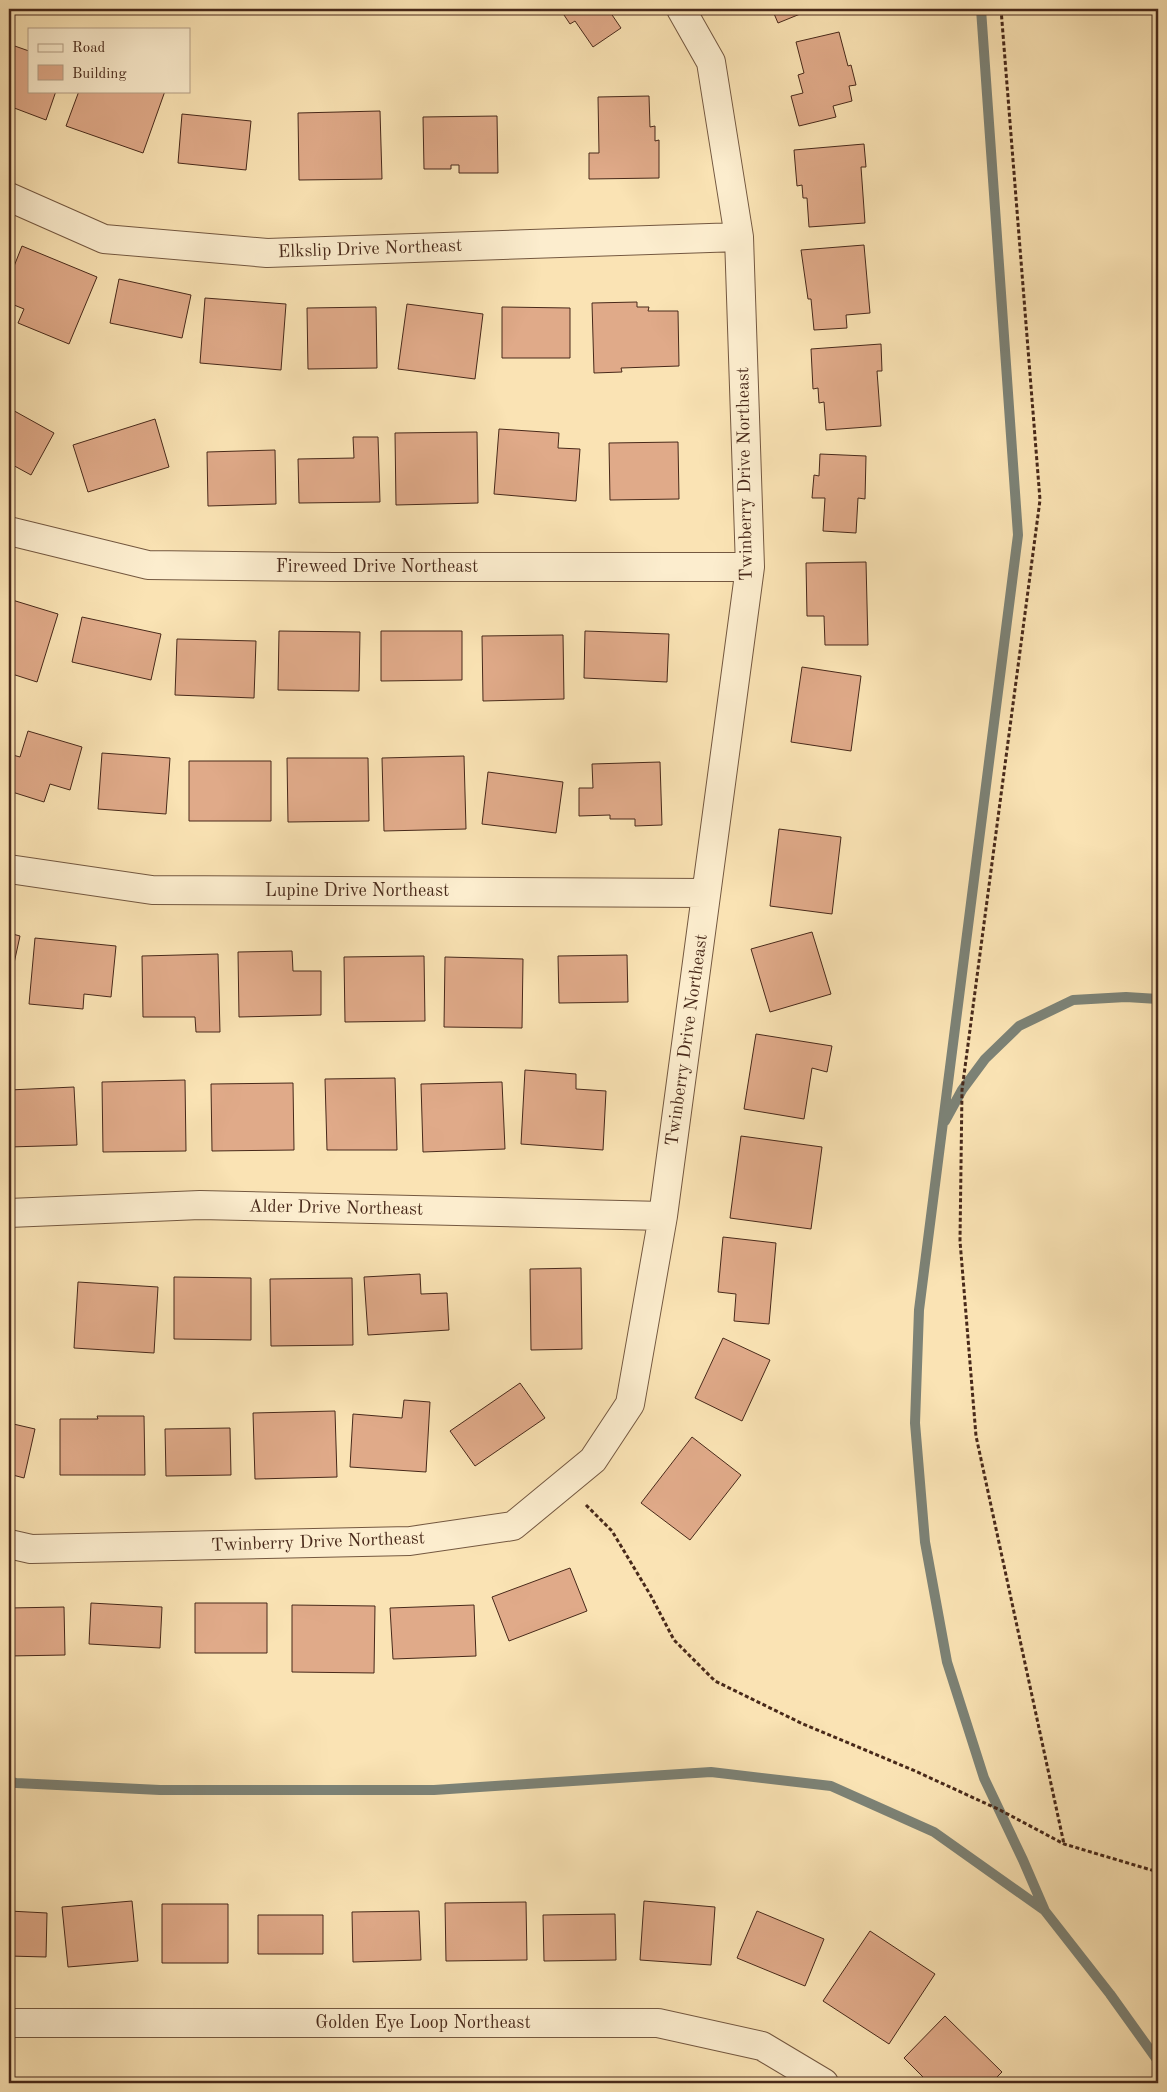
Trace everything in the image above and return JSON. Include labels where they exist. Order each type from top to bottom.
[{"type":"street","name":"Twinberry Drive Northeast","points":[[9,1544],[31,1549],[410,1541],[512,1526],[593,1460],[630,1404],[663,1216],[750,566],[739,237],[711,62],[682,9]]},
{"type":"street","name":"Elkslip Drive Northeast","points":[[9,197],[104,239],[267,253],[739,237]]},
{"type":"street","name":"Fireweed Drive Northeast","points":[[9,531],[148,564],[334,567],[750,566]]},
{"type":"street","name":"Lupine Drive Northeast","points":[[9,869],[152,890],[706,893]]},
{"type":"street","name":"Alder Drive Northeast","points":[[9,1213],[200,1205],[663,1216]]},
{"type":"street","name":"Golden Eye Loop Northeast","points":[[9,2024],[658,2023],[762,2046],[824,2083]]},
{"type":"path","points":[[1001,9],[1040,500],[962,1090],[960,1242],[976,1436],[1064,1844]]},
{"type":"path","points":[[564,1484],[612,1531],[651,1596],[674,1640],[715,1681],[803,1724],[982,1802],[1064,1844],[1158,1872]]},
{"type":"building","points":[[560,9],[608,9],[621,28],[593,47],[575,21],[570,24]]},
{"type":"building","points":[[772,9],[809,9],[810,10],[778,23]]},
{"type":"building","points":[[839,32],[848,66],[851,65],[856,85],[849,86],[852,101],[833,106],[836,117],[799,126],[791,96],[803,93],[798,75],[804,73],[796,42]]},
{"type":"building","points":[[9,44],[28,51],[28,92],[56,92],[46,120],[9,106]]},
{"type":"building","points":[[79,92],[165,92],[143,153],[66,126]]},
{"type":"building","points":[[649,96],[650,127],[655,126],[655,141],[659,140],[659,178],[589,179],[589,153],[599,153],[598,97]]},
{"type":"building","points":[[380,111],[382,179],[299,180],[298,113]]},
{"type":"building","points":[[182,114],[251,121],[246,170],[178,163]]},
{"type":"building","points":[[497,116],[498,173],[459,173],[459,165],[451,165],[451,169],[424,169],[423,117]]},
{"type":"building","points":[[864,144],[866,167],[861,167],[865,223],[809,227],[807,198],[803,198],[802,185],[797,186],[794,150]]},
{"type":"building","points":[[864,245],[870,313],[846,315],[847,328],[814,330],[811,299],[808,299],[801,250]]},
{"type":"building","points":[[22,246],[97,277],[69,344],[18,323],[24,309],[9,303],[9,279]]},
{"type":"building","points":[[119,279],[191,295],[182,338],[110,323]]},
{"type":"building","points":[[205,298],[286,304],[281,370],[200,363]]},
{"type":"building","points":[[637,302],[637,307],[649,307],[648,311],[678,311],[679,366],[621,368],[622,372],[594,373],[592,303]]},
{"type":"building","points":[[407,304],[483,314],[475,379],[398,369]]},
{"type":"building","points":[[376,307],[377,368],[308,369],[307,308]]},
{"type":"building","points":[[502,307],[570,308],[570,358],[502,358]]},
{"type":"building","points":[[881,344],[882,371],[877,371],[881,426],[826,430],[824,402],[819,403],[818,388],[813,389],[811,349]]},
{"type":"building","points":[[9,408],[54,433],[31,475],[9,463]]},
{"type":"building","points":[[155,419],[169,467],[88,492],[73,445]]},
{"type":"building","points":[[499,429],[559,433],[558,448],[580,449],[576,501],[494,494]]},
{"type":"building","points":[[477,432],[478,503],[396,505],[395,433]]},
{"type":"building","points":[[353,437],[378,437],[380,502],[299,503],[298,459],[354,458]]},
{"type":"building","points":[[678,442],[679,499],[610,500],[609,443]]},
{"type":"building","points":[[275,450],[276,504],[208,506],[207,452]]},
{"type":"building","points":[[820,454],[866,456],[865,499],[858,498],[856,533],[823,531],[825,498],[812,498],[814,475],[819,476]]},
{"type":"building","points":[[866,562],[868,645],[825,645],[824,616],[807,616],[806,563]]},
{"type":"building","points":[[9,599],[58,614],[37,682],[9,673]]},
{"type":"building","points":[[82,617],[161,634],[151,680],[72,662]]},
{"type":"building","points":[[279,631],[360,632],[359,691],[278,690]]},
{"type":"building","points":[[381,631],[462,631],[462,680],[381,681]]},
{"type":"building","points":[[585,631],[669,634],[667,682],[584,678]]},
{"type":"building","points":[[563,635],[564,699],[483,701],[482,636]]},
{"type":"building","points":[[177,639],[256,641],[254,698],[175,695]]},
{"type":"building","points":[[802,667],[861,676],[851,751],[791,742]]},
{"type":"building","points":[[28,731],[82,747],[70,790],[50,784],[44,802],[9,791],[9,754],[20,757]]},
{"type":"building","points":[[102,753],[170,758],[166,814],[98,809]]},
{"type":"building","points":[[464,756],[466,829],[384,831],[382,758]]},
{"type":"building","points":[[287,758],[368,758],[369,821],[288,822]]},
{"type":"building","points":[[189,761],[271,761],[271,821],[189,821]]},
{"type":"building","points":[[660,762],[662,825],[635,826],[635,819],[610,819],[610,815],[579,816],[579,788],[593,788],[592,764]]},
{"type":"building","points":[[488,772],[563,782],[556,833],[482,824]]},
{"type":"building","points":[[779,829],[841,837],[832,914],[770,906]]},
{"type":"building","points":[[812,932],[831,994],[770,1012],[751,949]]},
{"type":"building","points":[[9,933],[20,936],[9,986]]},
{"type":"building","points":[[35,938],[116,946],[111,997],[84,994],[83,1009],[29,1004]]},
{"type":"building","points":[[292,951],[293,971],[321,971],[321,1015],[239,1017],[238,952]]},
{"type":"building","points":[[218,954],[220,1032],[196,1032],[195,1017],[143,1017],[142,956]]},
{"type":"building","points":[[627,955],[628,1002],[559,1003],[558,956]]},
{"type":"building","points":[[424,956],[425,1021],[345,1022],[344,957]]},
{"type":"building","points":[[445,957],[523,959],[522,1028],[444,1027]]},
{"type":"building","points":[[756,1034],[832,1046],[827,1072],[812,1068],[804,1119],[744,1109]]},
{"type":"building","points":[[525,1070],[576,1074],[576,1089],[606,1091],[603,1150],[521,1144]]},
{"type":"building","points":[[395,1078],[397,1150],[327,1150],[325,1079]]},
{"type":"building","points":[[185,1080],[186,1151],[103,1152],[102,1082]]},
{"type":"building","points":[[502,1082],[505,1149],[423,1152],[421,1084]]},
{"type":"building","points":[[293,1083],[294,1150],[212,1151],[211,1084]]},
{"type":"building","points":[[74,1087],[77,1145],[9,1147],[9,1090]]},
{"type":"building","points":[[741,1136],[822,1147],[811,1229],[730,1218]]},
{"type":"building","points":[[723,1237],[776,1243],[769,1324],[734,1321],[736,1294],[718,1292]]},
{"type":"building","points":[[581,1268],[582,1349],[531,1350],[530,1269]]},
{"type":"building","points":[[420,1274],[421,1294],[447,1293],[449,1330],[368,1335],[364,1277]]},
{"type":"building","points":[[174,1277],[251,1278],[251,1340],[174,1339]]},
{"type":"building","points":[[352,1278],[353,1345],[271,1346],[270,1279]]},
{"type":"building","points":[[78,1282],[158,1287],[154,1353],[74,1348]]},
{"type":"building","points":[[723,1338],[770,1360],[742,1421],[695,1398]]},
{"type":"building","points":[[520,1383],[545,1418],[475,1466],[450,1431]]},
{"type":"building","points":[[404,1400],[430,1402],[426,1472],[350,1467],[353,1414],[402,1418]]},
{"type":"building","points":[[335,1411],[337,1477],[255,1479],[253,1413]]},
{"type":"building","points":[[97,1416],[144,1416],[145,1475],[60,1475],[60,1419],[98,1419]]},
{"type":"building","points":[[9,1423],[35,1429],[24,1478],[9,1474]]},
{"type":"building","points":[[230,1428],[231,1475],[166,1476],[165,1429]]},
{"type":"building","points":[[692,1437],[741,1475],[690,1540],[641,1503]]},
{"type":"building","points":[[570,1568],[587,1611],[509,1641],[492,1597]]},
{"type":"building","points":[[91,1603],[162,1607],[160,1648],[89,1644]]},
{"type":"building","points":[[195,1603],[267,1603],[267,1653],[195,1653]]},
{"type":"building","points":[[292,1605],[375,1606],[374,1673],[292,1672]]},
{"type":"building","points":[[474,1605],[476,1656],[393,1659],[390,1608]]},
{"type":"building","points":[[64,1607],[65,1655],[9,1656],[9,1608]]},
{"type":"building","points":[[132,1901],[138,1961],[68,1967],[62,1907]]},
{"type":"building","points":[[644,1901],[715,1907],[711,1965],[640,1960]]},
{"type":"building","points":[[526,1902],[527,1960],[446,1961],[445,1903]]},
{"type":"building","points":[[162,1904],[228,1904],[228,1963],[162,1963]]},
{"type":"building","points":[[9,1911],[47,1913],[46,1957],[9,1956]]},
{"type":"building","points":[[419,1911],[421,1960],[353,1962],[352,1912]]},
{"type":"building","points":[[757,1911],[824,1939],[805,1986],[737,1958]]},
{"type":"building","points":[[615,1914],[616,1960],[544,1961],[543,1915]]},
{"type":"building","points":[[258,1915],[323,1915],[323,1954],[258,1954]]},
{"type":"building","points":[[870,1931],[935,1974],[889,2044],[823,2001]]},
{"type":"building","points":[[945,2016],[1002,2072],[991,2083],[929,2083],[904,2058]]},
{"type":"waterway","points":[[981,9],[1018,535],[919,1310],[915,1423],[925,1542],[947,1662],[984,1778],[1045,1911],[1110,1994],[1158,2061]]},
{"type":"waterway","points":[[945,1121],[962,1090],[985,1059],[1019,1026],[1073,1000],[1126,997],[1158,999]]},
{"type":"waterway","points":[[9,1781],[16,1783],[160,1790],[434,1790],[711,1772],[831,1786],[934,1832],[1044,1910]]}]
